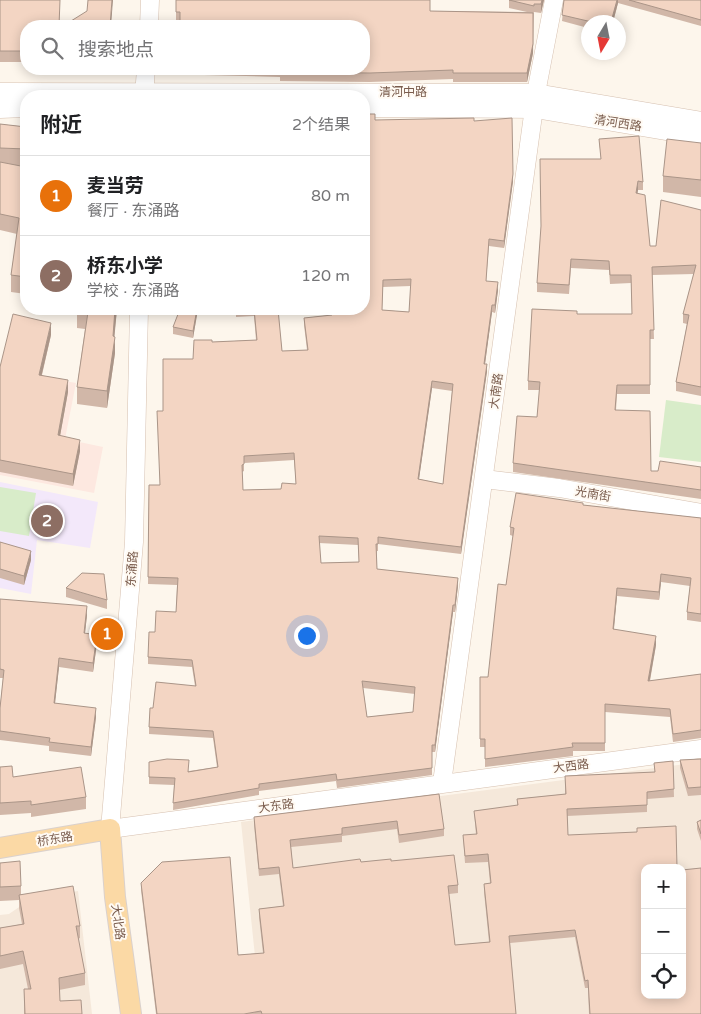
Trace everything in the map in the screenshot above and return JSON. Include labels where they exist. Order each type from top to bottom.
[{"type":"main road","name":"桥东路","points":[[0,848],[110,829]]},
{"type":"main road","name":"大北路","points":[[110,829],[115,897],[131,1014]]},
{"type":"street","points":[[149,20],[150,0]]},
{"type":"street","name":"大南路","points":[[442,783],[535,101],[554,0]]},
{"type":"street","points":[[144,90],[146,75]]},
{"type":"street","name":"清河中路","points":[[0,92],[20,92]]},
{"type":"street","name":"清河中路","points":[[370,98],[535,101]]},
{"type":"street","name":"清河中路","points":[[370,108],[535,101]]},
{"type":"street","name":"清河西路","points":[[535,101],[701,121]]},
{"type":"street","name":"清河西路","points":[[535,101],[701,137]]},
{"type":"street","points":[[0,109],[20,108]]},
{"type":"street","name":"东涌路","points":[[110,829],[134,542],[139,315]]},
{"type":"street","name":"光南街","points":[[484,479],[559,488],[701,513]]},
{"type":"street","name":"大西路","points":[[442,783],[701,749]]},
{"type":"street","name":"大东路","points":[[110,829],[442,783]]},
{"type":"shaded area","points":[[0,369],[76,383],[65,439],[103,447],[94,493],[0,475]]},
{"type":"shaded area","points":[[0,482],[98,502],[90,548],[37,540],[31,594],[0,588]]},
{"type":"shaded area","points":[[701,762],[701,1014],[261,1014],[241,822]]},
{"type":"shaded area","points":[[78,891],[92,1014],[0,1014],[0,915],[9,914],[31,899]]},
{"type":"green space","points":[[666,400],[701,405],[701,462],[659,457]]},
{"type":"green space","points":[[0,487],[36,493],[29,536],[0,531]]},
{"type":"building","points":[[0,0],[60,0],[59,20],[20,20],[20,51],[0,51]]},
{"type":"building","points":[[88,0],[112,0],[110,20],[73,20],[87,11]]},
{"type":"building","points":[[176,0],[430,0],[430,11],[533,13],[533,44],[527,73],[453,73],[453,70],[370,73],[370,20],[180,20],[180,12],[176,12]]},
{"type":"building","points":[[509,0],[542,0],[541,4],[534,4],[534,6]]},
{"type":"building","points":[[564,0],[617,0],[613,15],[581,15],[581,19],[562,15]]},
{"type":"building","points":[[629,0],[701,0],[701,20]]},
{"type":"building","points":[[370,114],[375,114],[375,120],[474,118],[474,121],[512,118],[513,174],[504,241],[489,239],[486,281],[498,282],[495,305],[492,305],[484,364],[487,364],[461,547],[378,537],[378,544],[376,544],[377,569],[458,578],[435,745],[432,745],[432,768],[337,780],[336,774],[259,784],[259,788],[173,803],[175,778],[149,777],[149,762],[167,759],[189,760],[188,772],[218,767],[213,731],[149,727],[150,708],[153,708],[156,682],[196,686],[192,660],[148,657],[149,632],[155,632],[156,611],[176,612],[178,578],[148,577],[149,485],[160,485],[157,411],[163,411],[163,359],[193,359],[194,340],[212,340],[212,342],[257,340],[255,315],[279,315],[282,351],[308,350],[304,318],[332,315],[370,315]],"holes":[[[411,279],[409,312],[382,310],[383,280]],[[432,381],[453,384],[443,484],[418,479]],[[294,453],[296,484],[282,483],[281,489],[243,490],[242,465],[244,464],[244,456]],[[319,536],[358,538],[359,562],[321,563]],[[362,681],[415,687],[413,712],[367,717]]]},
{"type":"building","points":[[0,124],[20,126],[20,149],[0,148]]},
{"type":"building","points":[[639,136],[643,182],[638,181],[636,193],[645,195],[650,246],[656,246],[661,200],[701,210],[701,387],[676,382],[689,315],[683,314],[696,265],[652,267],[654,330],[650,330],[650,385],[617,385],[615,410],[650,411],[651,471],[658,471],[660,461],[701,467],[701,490],[513,463],[517,416],[537,417],[540,382],[528,381],[532,309],[577,311],[577,314],[632,314],[631,275],[610,275],[609,261],[571,259],[569,285],[537,283],[541,226],[540,159],[601,159],[599,139]]},
{"type":"building","points":[[667,139],[701,143],[701,180],[663,176]]},
{"type":"building","points":[[0,162],[20,166],[20,276],[11,275],[19,218],[0,214]]},
{"type":"building","points":[[13,314],[51,323],[39,375],[68,380],[58,435],[80,440],[73,474],[0,460],[0,367]]},
{"type":"building","points":[[88,315],[115,315],[113,336],[115,337],[107,391],[77,387]]},
{"type":"building","points":[[178,315],[196,315],[193,331],[173,327]]},
{"type":"building","points":[[516,493],[583,503],[583,505],[701,518],[701,614],[687,612],[691,578],[661,574],[659,592],[617,588],[613,629],[656,636],[648,681],[701,674],[701,730],[673,734],[670,709],[605,704],[605,743],[572,743],[573,747],[485,759],[485,739],[480,739],[480,677],[488,677],[498,584],[506,585],[514,528],[510,527]]},
{"type":"building","points":[[0,542],[31,551],[24,576],[0,569]]},
{"type":"building","points":[[82,573],[104,574],[107,600],[66,588]]},
{"type":"building","points":[[0,599],[87,606],[84,633],[97,635],[93,663],[59,658],[54,703],[96,708],[91,747],[49,742],[50,738],[0,731],[0,708],[4,670],[0,669]]},
{"type":"building","points":[[701,759],[701,787],[688,788],[680,760]]},
{"type":"building","points":[[673,761],[674,789],[647,792],[647,805],[567,809],[568,835],[637,832],[637,828],[676,826],[677,864],[641,864],[641,999],[686,999],[686,870],[701,868],[701,1014],[590,1014],[588,980],[585,981],[575,930],[509,936],[516,1014],[262,1014],[261,1011],[244,1014],[157,1014],[141,883],[162,862],[230,857],[238,955],[264,953],[259,909],[284,906],[279,867],[259,869],[254,817],[439,794],[444,829],[399,835],[397,821],[342,828],[342,834],[290,840],[293,868],[360,859],[361,862],[391,859],[391,861],[454,855],[458,885],[448,886],[455,945],[490,942],[484,884],[491,883],[488,854],[465,856],[463,835],[477,834],[474,811],[518,805],[517,799],[566,794],[565,776],[655,772],[654,763]]},
{"type":"building","points":[[12,766],[13,777],[81,767],[86,797],[31,805],[31,801],[0,803],[0,767]]},
{"type":"building","points":[[701,820],[701,834],[697,822]]},
{"type":"building","points":[[20,861],[21,886],[0,887],[0,863]]},
{"type":"building","points":[[73,886],[80,926],[76,926],[85,973],[59,978],[60,1001],[81,1000],[82,1014],[25,1014],[24,989],[31,989],[23,951],[0,956],[0,928],[24,924],[19,895]]},
{"type":"place","name":"桥东小学","points":[[47,521]]},
{"type":"place","name":"麦当劳","points":[[107,634]]}]
